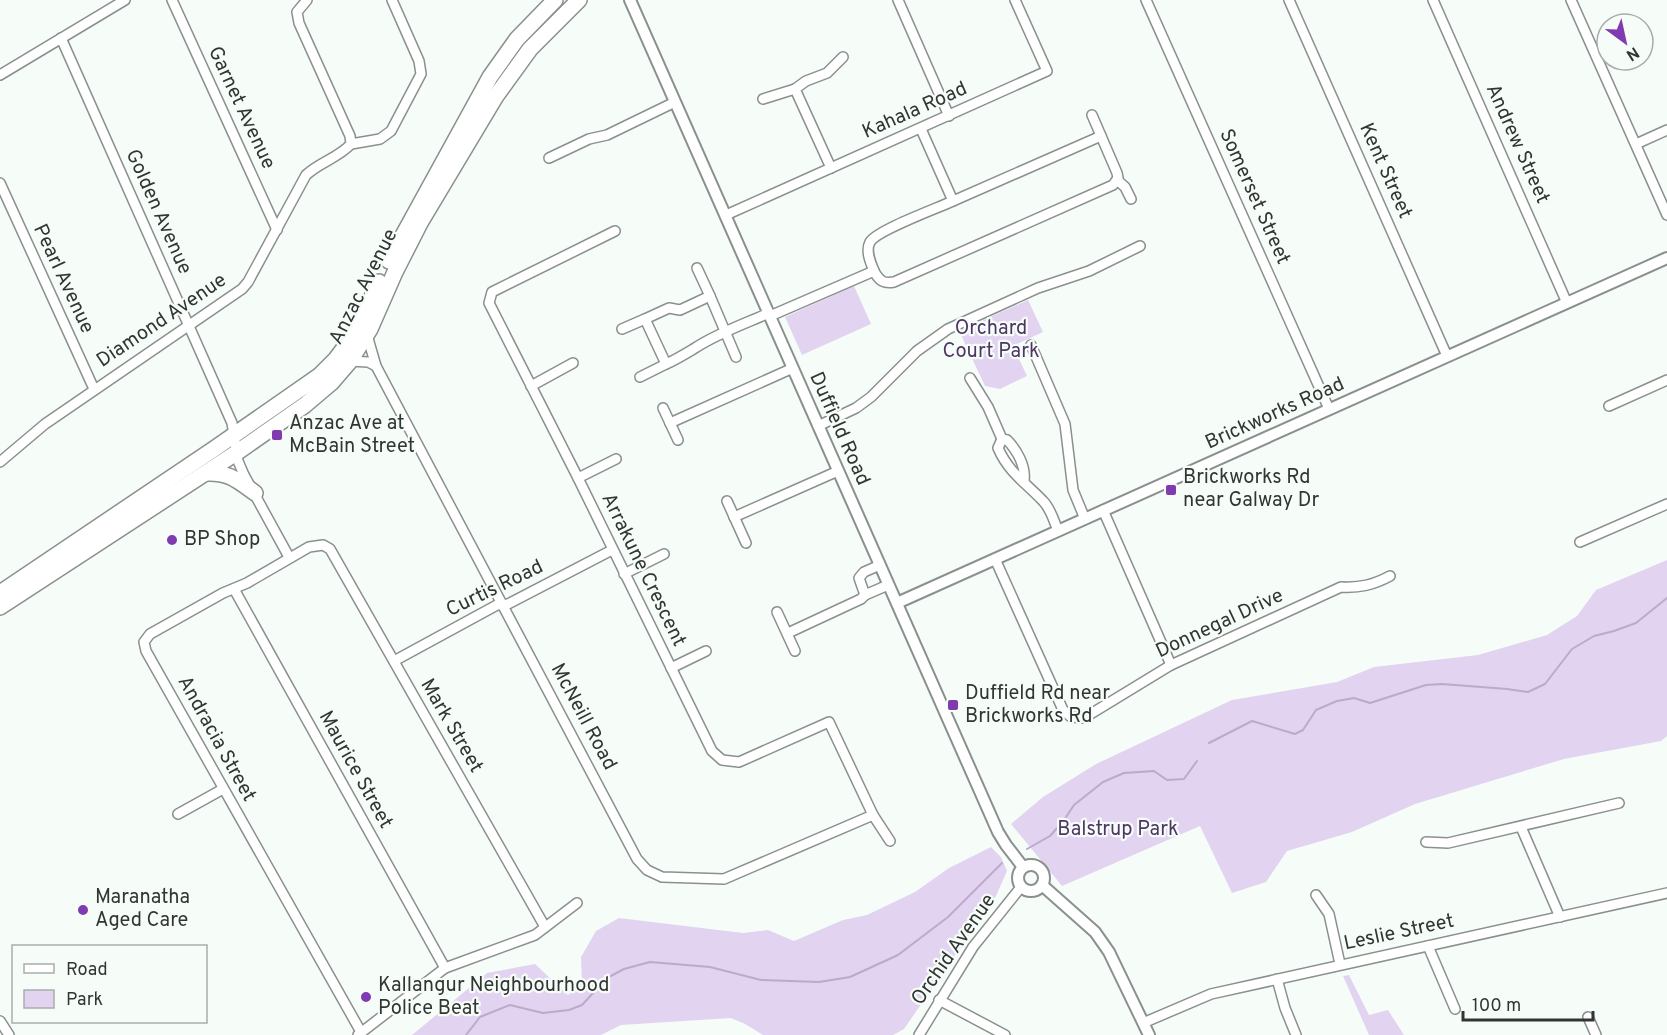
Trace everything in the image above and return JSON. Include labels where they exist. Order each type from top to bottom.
[{"type":"highway","name":"Anzac Avenue","points":[[0,593],[314,380],[346,347],[361,323],[404,231],[490,77],[517,39],[555,0]]},
{"type":"highway","name":"Anzac Avenue","points":[[0,607],[236,453],[319,394],[350,361],[366,334],[420,223],[496,96],[530,49],[579,0]]},
{"type":"highway","points":[[206,473],[232,476],[255,493]]},
{"type":"street","points":[[0,75],[125,0]]},
{"type":"street","name":"Garnet Avenue","points":[[171,0],[277,230]]},
{"type":"street","points":[[307,0],[297,12],[299,23],[350,135],[351,144],[380,139],[391,131],[422,74],[420,61],[392,0]]},
{"type":"street","name":"Duffield Road","points":[[630,0],[1002,840],[1023,867]]},
{"type":"street","points":[[898,0],[949,116]]},
{"type":"street","name":"Kahala Road","points":[[726,215],[1047,71],[1015,0]]},
{"type":"street","name":"Somerset Street","points":[[1146,0],[1329,409]]},
{"type":"street","name":"Kent Street","points":[[1289,0],[1447,356]]},
{"type":"street","name":"Andrew Street","points":[[1433,0],[1567,303]]},
{"type":"street","points":[[1571,0],[1667,215]]},
{"type":"street","name":"Golden Avenue","points":[[61,38],[232,423],[236,453],[244,476],[289,557]]},
{"type":"street","points":[[763,99],[797,93],[806,81],[827,73],[843,57]]},
{"type":"street","points":[[797,93],[831,168]]},
{"type":"street","points":[[549,158],[589,139],[608,135],[675,102]]},
{"type":"street","points":[[1092,115],[1117,173],[1117,180],[1111,187],[894,282],[881,281],[874,271],[868,248],[875,236],[1101,136]]},
{"type":"street","points":[[921,129],[953,201]]},
{"type":"street","points":[[1636,144],[1667,130]]},
{"type":"street","name":"Diamond Avenue","points":[[0,462],[45,424],[242,289],[248,282],[306,175],[314,168],[342,153],[351,144]]},
{"type":"street","points":[[1117,180],[1125,187],[1131,199]]},
{"type":"street","name":"Pearl Avenue","points":[[0,183],[94,389]]},
{"type":"street","name":"Arrakune Crescent","points":[[615,231],[492,292],[489,303],[712,751],[722,760],[738,762],[829,722],[873,815],[890,841]]},
{"type":"street","points":[[818,426],[856,408],[871,397],[917,351],[948,329],[1038,288],[1089,271],[1140,246]]},
{"type":"street","name":"Brickworks Road","points":[[897,603],[1667,258]]},
{"type":"street","points":[[697,268],[736,357]]},
{"type":"street","points":[[640,377],[688,354],[694,348],[726,332],[874,271]]},
{"type":"street","points":[[622,329],[669,308],[680,310],[710,296]]},
{"type":"street","points":[[645,319],[666,364]]},
{"type":"street","name":"McNeill Road","points":[[366,334],[376,366],[637,859],[647,870],[654,875],[671,878],[724,879],[873,815]]},
{"type":"street","points":[[1031,345],[1065,424],[1073,490],[1085,519]]},
{"type":"street","points":[[350,361],[368,362],[376,366]]},
{"type":"street","points":[[531,386],[573,363]]},
{"type":"street","points":[[670,423],[793,368]]},
{"type":"street","points":[[970,378],[988,407],[1002,439],[1007,440],[1025,470],[1024,481]]},
{"type":"street","points":[[1609,406],[1667,380]]},
{"type":"street","points":[[663,408],[678,440]]},
{"type":"street","points":[[1002,439],[999,451],[1013,474],[1024,481],[1045,502],[1056,532]]},
{"type":"street","points":[[578,478],[616,459]]},
{"type":"street","points":[[734,517],[838,471]]},
{"type":"street","points":[[727,501],[746,543]]},
{"type":"street","points":[[1580,542],[1667,504]]},
{"type":"street","points":[[1103,510],[1171,665]]},
{"type":"street","name":"Andracia Street","points":[[323,545],[309,547],[289,557],[150,634],[144,642],[146,651],[359,1034]]},
{"type":"street","name":"Mark Street","points":[[323,545],[336,556],[545,927]]},
{"type":"street","name":"Curtis Road","points":[[394,661],[493,607],[508,604],[612,550]]},
{"type":"street","points":[[624,574],[664,554]]},
{"type":"street","name":"Donnegal Drive","points":[[995,559],[1062,710],[1071,717],[1084,718],[1171,665],[1341,587],[1359,588],[1375,584],[1390,576]]},
{"type":"street","points":[[865,595],[859,578],[864,572],[880,566]]},
{"type":"street","points":[[788,633],[888,585]]},
{"type":"street","name":"Maurice Street","points":[[234,589],[445,968]]},
{"type":"street","points":[[777,612],[795,651]]},
{"type":"street","points":[[671,668],[706,651]]},
{"type":"street","points":[[178,814],[223,789]]},
{"type":"street","points":[[1426,842],[1448,843],[1619,803]]},
{"type":"street","points":[[1521,827],[1560,917]]},
{"type":"street","points":[[1030,864],[1040,867],[1044,876],[1042,885],[1032,891],[1022,886],[1018,876],[1023,867],[1030,864]]},
{"type":"street","points":[[1042,885],[1079,916],[1102,942],[1121,973],[1149,1035]]},
{"type":"street","name":"Orchid Avenue","points":[[918,1035],[973,947],[1022,886]]},
{"type":"street","name":"Leslie Street","points":[[1143,1023],[1199,998],[1340,964],[1667,893]]},
{"type":"street","points":[[1316,895],[1329,915],[1340,964]]},
{"type":"street","points":[[359,1034],[445,968],[525,939],[577,903]]},
{"type":"street","points":[[1428,946],[1455,1009]]},
{"type":"street","points":[[1277,979],[1296,1035]]},
{"type":"street","points":[[939,1000],[1005,1035]]},
{"type":"street","points":[[1588,1017],[1596,1035]]},
{"type":"street","points":[[0,1021],[9,1035]]},
{"type":"green space","points":[[854,286],[871,324],[802,355],[785,317]]},
{"type":"green space","name":"Orchard Court Park","points":[[1028,300],[1043,332],[1013,346],[1027,376],[1000,389],[985,386],[959,331]]},
{"type":"green space","name":"Balstrup Park","points":[[1667,560],[1667,736],[1661,741],[1564,759],[1415,804],[1352,832],[1287,851],[1266,882],[1232,893],[1200,826],[1062,886],[1011,824],[1043,797],[1096,764],[1232,700],[1337,682],[1374,667],[1478,655],[1547,635],[1577,616],[1596,590]]},
{"type":"green space","points":[[991,847],[1001,857],[1007,871],[996,896],[904,1029],[893,1035],[763,1035],[731,1018],[621,1025],[601,1035],[412,1035],[487,973],[535,964],[568,995],[582,983],[581,957],[596,931],[619,918],[743,933],[768,930],[794,941],[843,920],[867,915],[915,892],[949,868]]},
{"type":"green space","points":[[1349,975],[1369,1015],[1388,1010],[1404,1035],[1369,1035],[1343,976]]},
{"type":"waterway","points":[[1209,743],[1252,721],[1295,734],[1303,730],[1316,710],[1337,701],[1354,698],[1370,703],[1426,685],[1442,684],[1528,692],[1545,684],[1572,649],[1594,636],[1636,623],[1667,598]]},
{"type":"waterway","points":[[1027,849],[1050,836],[1074,805],[1103,782],[1124,773],[1154,771],[1167,780],[1184,779],[1197,761]]},
{"type":"waterway","points":[[466,1035],[480,1017],[510,1005],[543,1013],[569,1010],[582,1005],[607,978],[624,969],[650,962],[710,967],[761,980],[819,982],[850,977],[898,955],[948,917],[1002,863]]},
{"type":"place","name":"Anzac Ave at McBain Street","points":[[277,435]]},
{"type":"place","name":"Brickworks Rd near Galway Dr","points":[[1171,490]]},
{"type":"place","name":"BP Shop","points":[[172,540]]},
{"type":"place","name":"Duffield Rd near Brickworks Rd","points":[[953,705]]},
{"type":"place","name":"Maranatha Aged Care","points":[[83,910]]},
{"type":"place","name":"Kallangur Neighbourhood Police Beat","points":[[366,997]]}]
